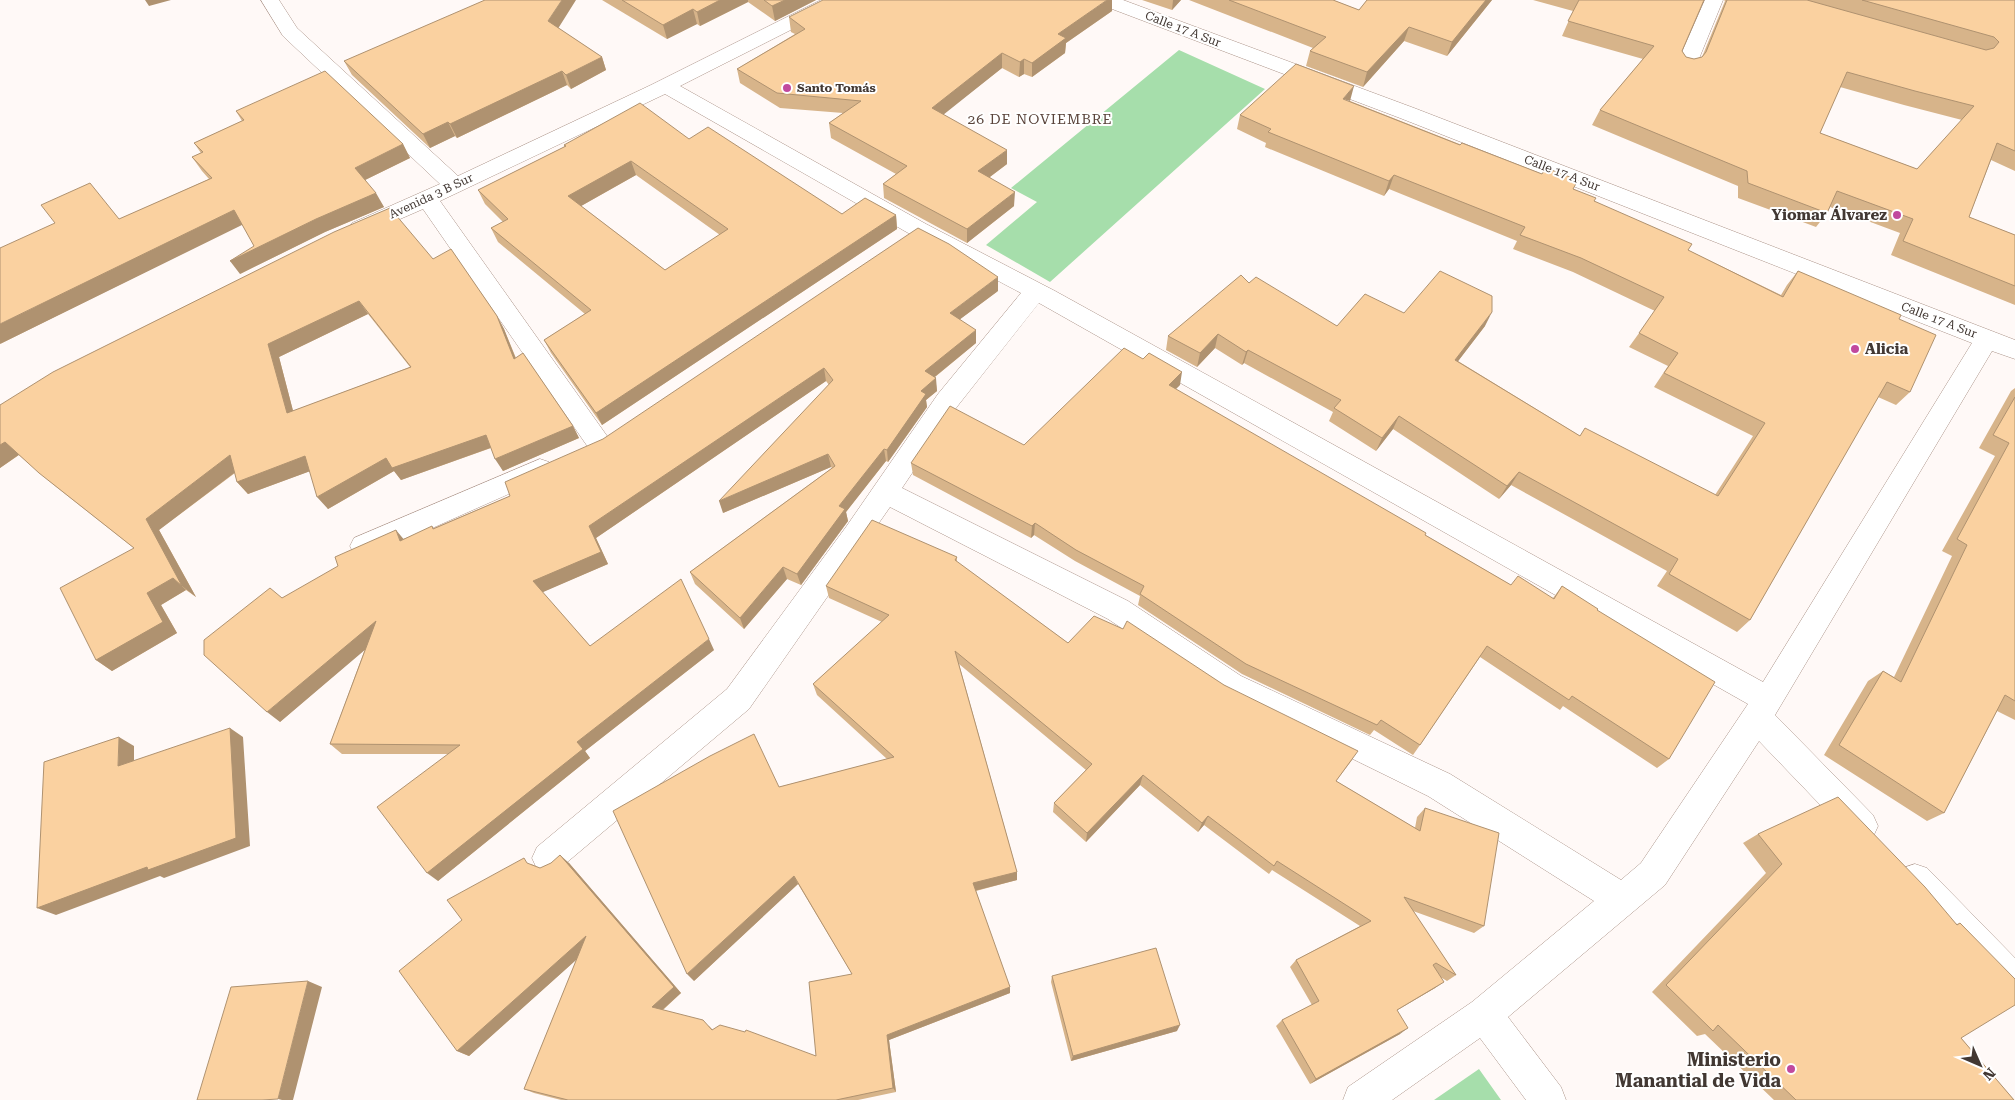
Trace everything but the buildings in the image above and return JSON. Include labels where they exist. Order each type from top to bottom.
[{"type":"street","points":[[270,0],[290,32],[454,185]]},
{"type":"street","name":"Avenida 3 B Sur","points":[[343,235],[427,199],[664,86],[835,0]]},
{"type":"street","name":"Calle 17 A Sur","points":[[1106,0],[1407,113],[2015,350]]},
{"type":"street","points":[[1686,66],[1714,0]]},
{"type":"street","points":[[664,86],[918,229],[1035,292],[1762,709],[1889,853],[2015,982]]},
{"type":"street","points":[[346,554],[590,446],[427,199]]},
{"type":"street","points":[[895,245],[918,229]]},
{"type":"street","points":[[548,858],[738,699],[947,401],[1035,292]]},
{"type":"street","points":[[1360,1100],[1484,1014],[1653,874],[1762,709],[1987,338]]},
{"type":"street","points":[[885,492],[1118,610],[1231,685],[1439,784],[1623,900]]},
{"type":"street","points":[[1484,1014],[1548,1100]]},
{"type":"green space","points":[[1179,50],[1265,89],[1050,282],[986,245],[1037,202],[1011,188]]},
{"type":"green space","points":[[1479,1069],[1501,1100],[1434,1100]]},
{"type":"place","name":"Santo Tomás","points":[[787,88]]},
{"type":"place","name":"Yiomar Álvarez","points":[[1897,215]]},
{"type":"place","name":"Alicia","points":[[1855,349]]},
{"type":"place","name":"Ministerio Manantial de Vida","points":[[1791,1069]]},
{"type":"district","name":"26 DE NOVIEMBRE","points":[[1040,119]]}]
